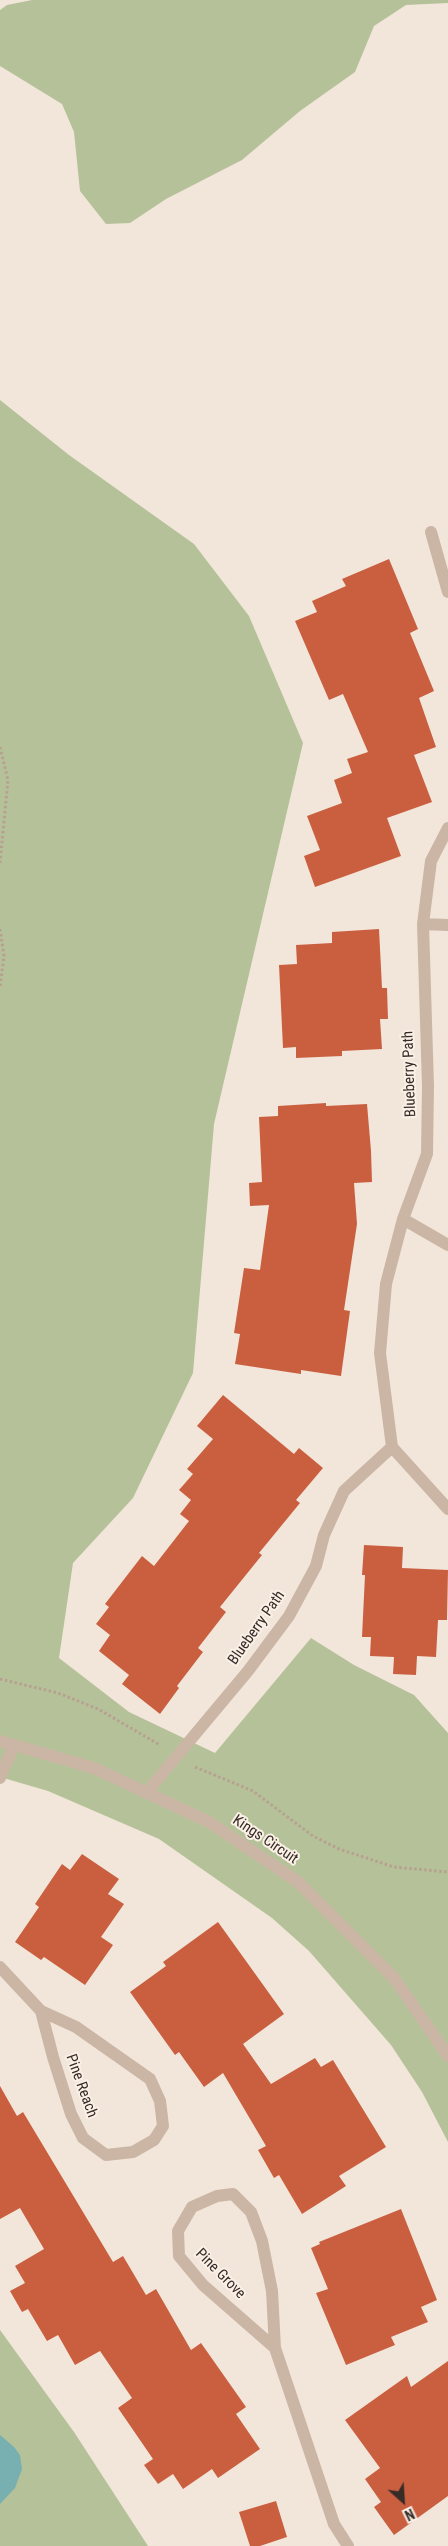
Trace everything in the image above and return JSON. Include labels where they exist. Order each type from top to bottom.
[{"type":"street","points":[[431,532],[448,592]]},
{"type":"street","name":"Blueberry Path","points":[[146,1792],[248,1670],[289,1616],[316,1566],[324,1535],[344,1491],[392,1447],[380,1353],[386,1284],[403,1219],[426,1154],[428,1086],[423,924],[431,861],[448,828]]},
{"type":"street","points":[[423,924],[448,925]]},
{"type":"street","points":[[403,1219],[448,1245]]},
{"type":"street","points":[[392,1447],[448,1509]]},
{"type":"street","name":"Kings Circuit","points":[[0,1742],[94,1768],[146,1792],[209,1822],[298,1882],[394,1978],[448,2056]]},
{"type":"street","points":[[0,1778],[14,1745]]},
{"type":"street","name":"Pine Reach","points":[[0,1968],[42,2011],[76,2028],[150,2080],[160,2101],[163,2126],[154,2140],[133,2152],[106,2155],[83,2138],[71,2114],[53,2057],[42,2011]]},
{"type":"street","name":"Pine Grove","points":[[275,2348],[204,2285],[179,2256],[178,2231],[192,2207],[217,2196],[233,2194],[251,2212],[262,2241],[272,2291],[275,2348],[334,2524],[348,2546]]},
{"type":"path","points":[[0,747],[8,780],[0,863]]},
{"type":"path","points":[[0,928],[4,956],[0,986]]},
{"type":"path","points":[[0,1679],[58,1693],[98,1709],[199,1769],[253,1791],[314,1836],[339,1849],[394,1867],[448,1872]]},
{"type":"green space","points":[[32,0],[448,0],[448,3],[406,5],[374,26],[355,72],[300,111],[242,160],[166,199],[130,223],[106,224],[80,191],[74,132],[62,104],[0,66],[0,10],[7,5]]},
{"type":"green space","points":[[0,400],[69,455],[194,544],[249,616],[303,743],[214,1124],[193,1373],[133,1498],[73,1563],[59,1658],[129,1712],[215,1753],[311,1638],[354,1665],[414,1695],[448,1733],[448,2142],[422,2092],[391,2045],[309,1951],[272,1918],[159,1839],[48,1791],[0,1777]]},
{"type":"green space","points":[[0,2330],[74,2432],[148,2546],[0,2546]]},
{"type":"water","points":[[0,2435],[20,2455],[22,2469],[15,2488],[0,2504]]},
{"type":"building","points":[[389,559],[418,629],[410,633],[434,691],[419,698],[436,747],[414,755],[432,802],[387,818],[401,856],[315,887],[304,856],[320,850],[307,816],[342,803],[334,780],[352,773],[347,759],[368,752],[343,694],[329,700],[295,621],[317,612],[312,601],[346,586],[342,579]]},
{"type":"building","points":[[379,929],[382,988],[387,988],[388,1019],[380,1019],[382,1049],[342,1051],[342,1056],[296,1058],[296,1047],[283,1048],[279,965],[297,964],[296,945],[332,943],[332,932]]},
{"type":"building","points":[[326,1103],[326,1106],[367,1104],[371,1151],[372,1182],[354,1183],[357,1224],[344,1310],[350,1311],[341,1376],[301,1370],[301,1374],[235,1364],[240,1334],[234,1333],[244,1268],[260,1270],[269,1205],[250,1206],[249,1183],[262,1182],[259,1117],[278,1116],[278,1106]]},
{"type":"building","points":[[223,1395],[294,1454],[299,1448],[323,1468],[296,1500],[300,1503],[259,1553],[262,1555],[220,1607],[226,1612],[198,1648],[203,1652],[177,1686],[179,1688],[160,1714],[122,1684],[129,1675],[99,1651],[110,1635],[96,1624],[109,1607],[105,1604],[142,1556],[154,1566],[189,1521],[180,1514],[191,1500],[179,1490],[193,1474],[187,1469],[213,1439],[197,1426]]},
{"type":"building","points":[[364,1545],[403,1547],[402,1568],[448,1570],[447,1620],[438,1620],[436,1657],[417,1656],[416,1675],[393,1674],[394,1657],[370,1656],[371,1637],[362,1637],[365,1575],[362,1575]]},
{"type":"building","points":[[82,1854],[119,1879],[108,1894],[124,1904],[101,1937],[113,1945],[85,1985],[44,1957],[41,1960],[15,1942],[39,1907],[35,1904],[62,1864],[70,1870]]},
{"type":"building","points":[[218,1922],[284,2014],[243,2044],[271,2084],[315,2058],[321,2067],[333,2060],[386,2147],[339,2176],[346,2186],[302,2214],[279,2175],[274,2178],[258,2150],[266,2146],[223,2073],[204,2087],[179,2052],[175,2055],[130,1992],[166,1966],[163,1962]]},
{"type":"building","points":[[0,2086],[17,2116],[23,2112],[113,2262],[123,2256],[146,2295],[156,2289],[191,2350],[201,2343],[246,2407],[236,2414],[260,2449],[218,2478],[212,2469],[183,2489],[173,2474],[158,2484],[144,2465],[153,2459],[118,2408],[132,2398],[100,2351],[75,2365],[58,2335],[47,2341],[28,2309],[22,2312],[10,2291],[25,2283],[15,2266],[44,2249],[20,2208],[0,2219]]},
{"type":"building","points":[[401,2209],[437,2300],[421,2307],[428,2322],[391,2337],[395,2345],[346,2365],[316,2293],[328,2289],[311,2248],[320,2244],[319,2242]]},
{"type":"building","points":[[448,2361],[448,2496],[394,2535],[374,2507],[381,2502],[365,2479],[380,2468],[345,2420],[407,2376],[411,2387]]},
{"type":"building","points":[[276,2501],[287,2537],[260,2546],[250,2546],[239,2512]]}]
